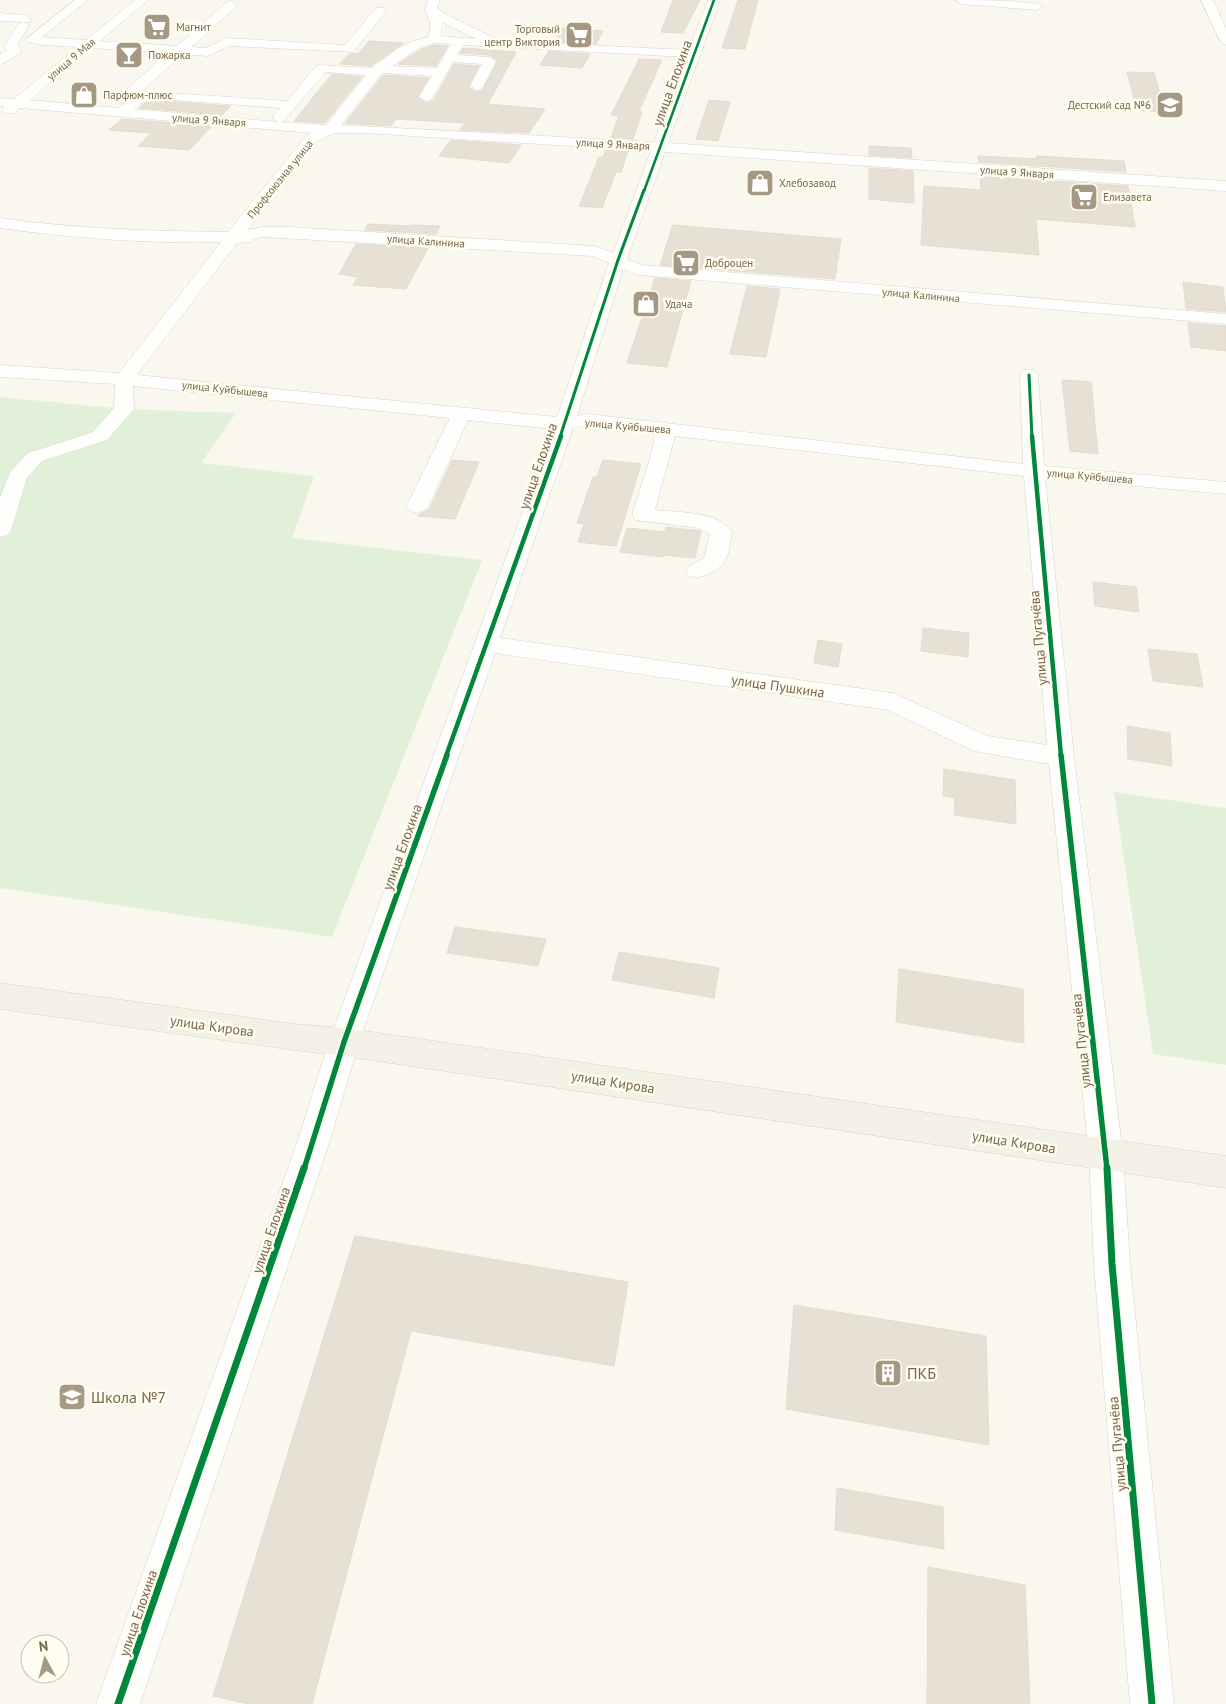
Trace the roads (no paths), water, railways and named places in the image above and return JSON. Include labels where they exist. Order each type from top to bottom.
[{"type":"main road","name":"улица Кирова","points":[[0,996],[294,1037],[344,1042],[1106,1156],[1226,1172]]},
{"type":"street","points":[[82,0],[32,39],[41,42],[208,52],[227,42],[348,49],[380,12]]},
{"type":"street","name":"улица 9 Мая","points":[[0,117],[142,0]]},
{"type":"street","name":"улица Елохина","points":[[118,1704],[314,1140],[344,1042],[565,424],[618,260],[714,0]]},
{"type":"street","points":[[962,0],[1037,6]]},
{"type":"street","points":[[1207,0],[1221,20],[1226,41]]},
{"type":"street","points":[[116,112],[180,50],[231,5]]},
{"type":"street","points":[[433,5],[436,23],[435,39],[498,45],[694,54]]},
{"type":"street","points":[[433,5],[439,16],[498,45]]},
{"type":"street","points":[[0,17],[24,22],[10,46],[15,50],[0,61]]},
{"type":"street","points":[[125,47],[136,37]]},
{"type":"street","name":"Профсоюзная улица","points":[[124,379],[311,138],[329,130],[378,70],[410,48],[435,39]]},
{"type":"street","points":[[426,97],[459,41]]},
{"type":"street","points":[[449,58],[490,61],[477,86]]},
{"type":"street","points":[[274,125],[322,68],[441,72]]},
{"type":"street","points":[[116,112],[144,94],[290,105]]},
{"type":"street","name":"улица 9 Января","points":[[0,102],[329,130],[365,129],[661,147],[1226,186]]},
{"type":"street","name":"улица Калинина","points":[[0,223],[25,227],[188,238],[233,237],[281,246],[550,264],[618,260],[639,270],[1226,319]]},
{"type":"street","name":"улица Куйбышева","points":[[0,371],[124,379],[565,424],[587,420],[1034,471],[1226,488]]},
{"type":"street","name":"улица Пугачёва","points":[[1029,376],[1034,471],[1061,757],[1106,1156],[1112,1264],[1152,1704]]},
{"type":"street","points":[[0,530],[17,476],[35,457],[100,436],[124,409],[124,379]]},
{"type":"street","points":[[417,507],[462,413]]},
{"type":"street","points":[[666,429],[643,514],[704,522],[721,532],[714,562],[697,571]]},
{"type":"street","name":"улица Пушкина","points":[[487,644],[893,702],[983,744],[1061,757]]},
{"type":"place","name":"Магнит","points":[[157,27]]},
{"type":"place","name":"Торговый центр Виктория","points":[[579,35]]},
{"type":"place","name":"Пожарка","points":[[129,55]]},
{"type":"place","name":"Парфюм-плюс","points":[[84,95]]},
{"type":"place","name":"Дестский сад №6","points":[[1170,105]]},
{"type":"place","name":"Хлебозавод","points":[[760,183]]},
{"type":"place","name":"Елизавета","points":[[1084,197]]},
{"type":"place","name":"Доброцен","points":[[686,263]]},
{"type":"place","name":"Удача","points":[[646,304]]},
{"type":"place","name":"ПКБ","points":[[888,1373]]},
{"type":"place","name":"Школа №7","points":[[72,1397]]}]
